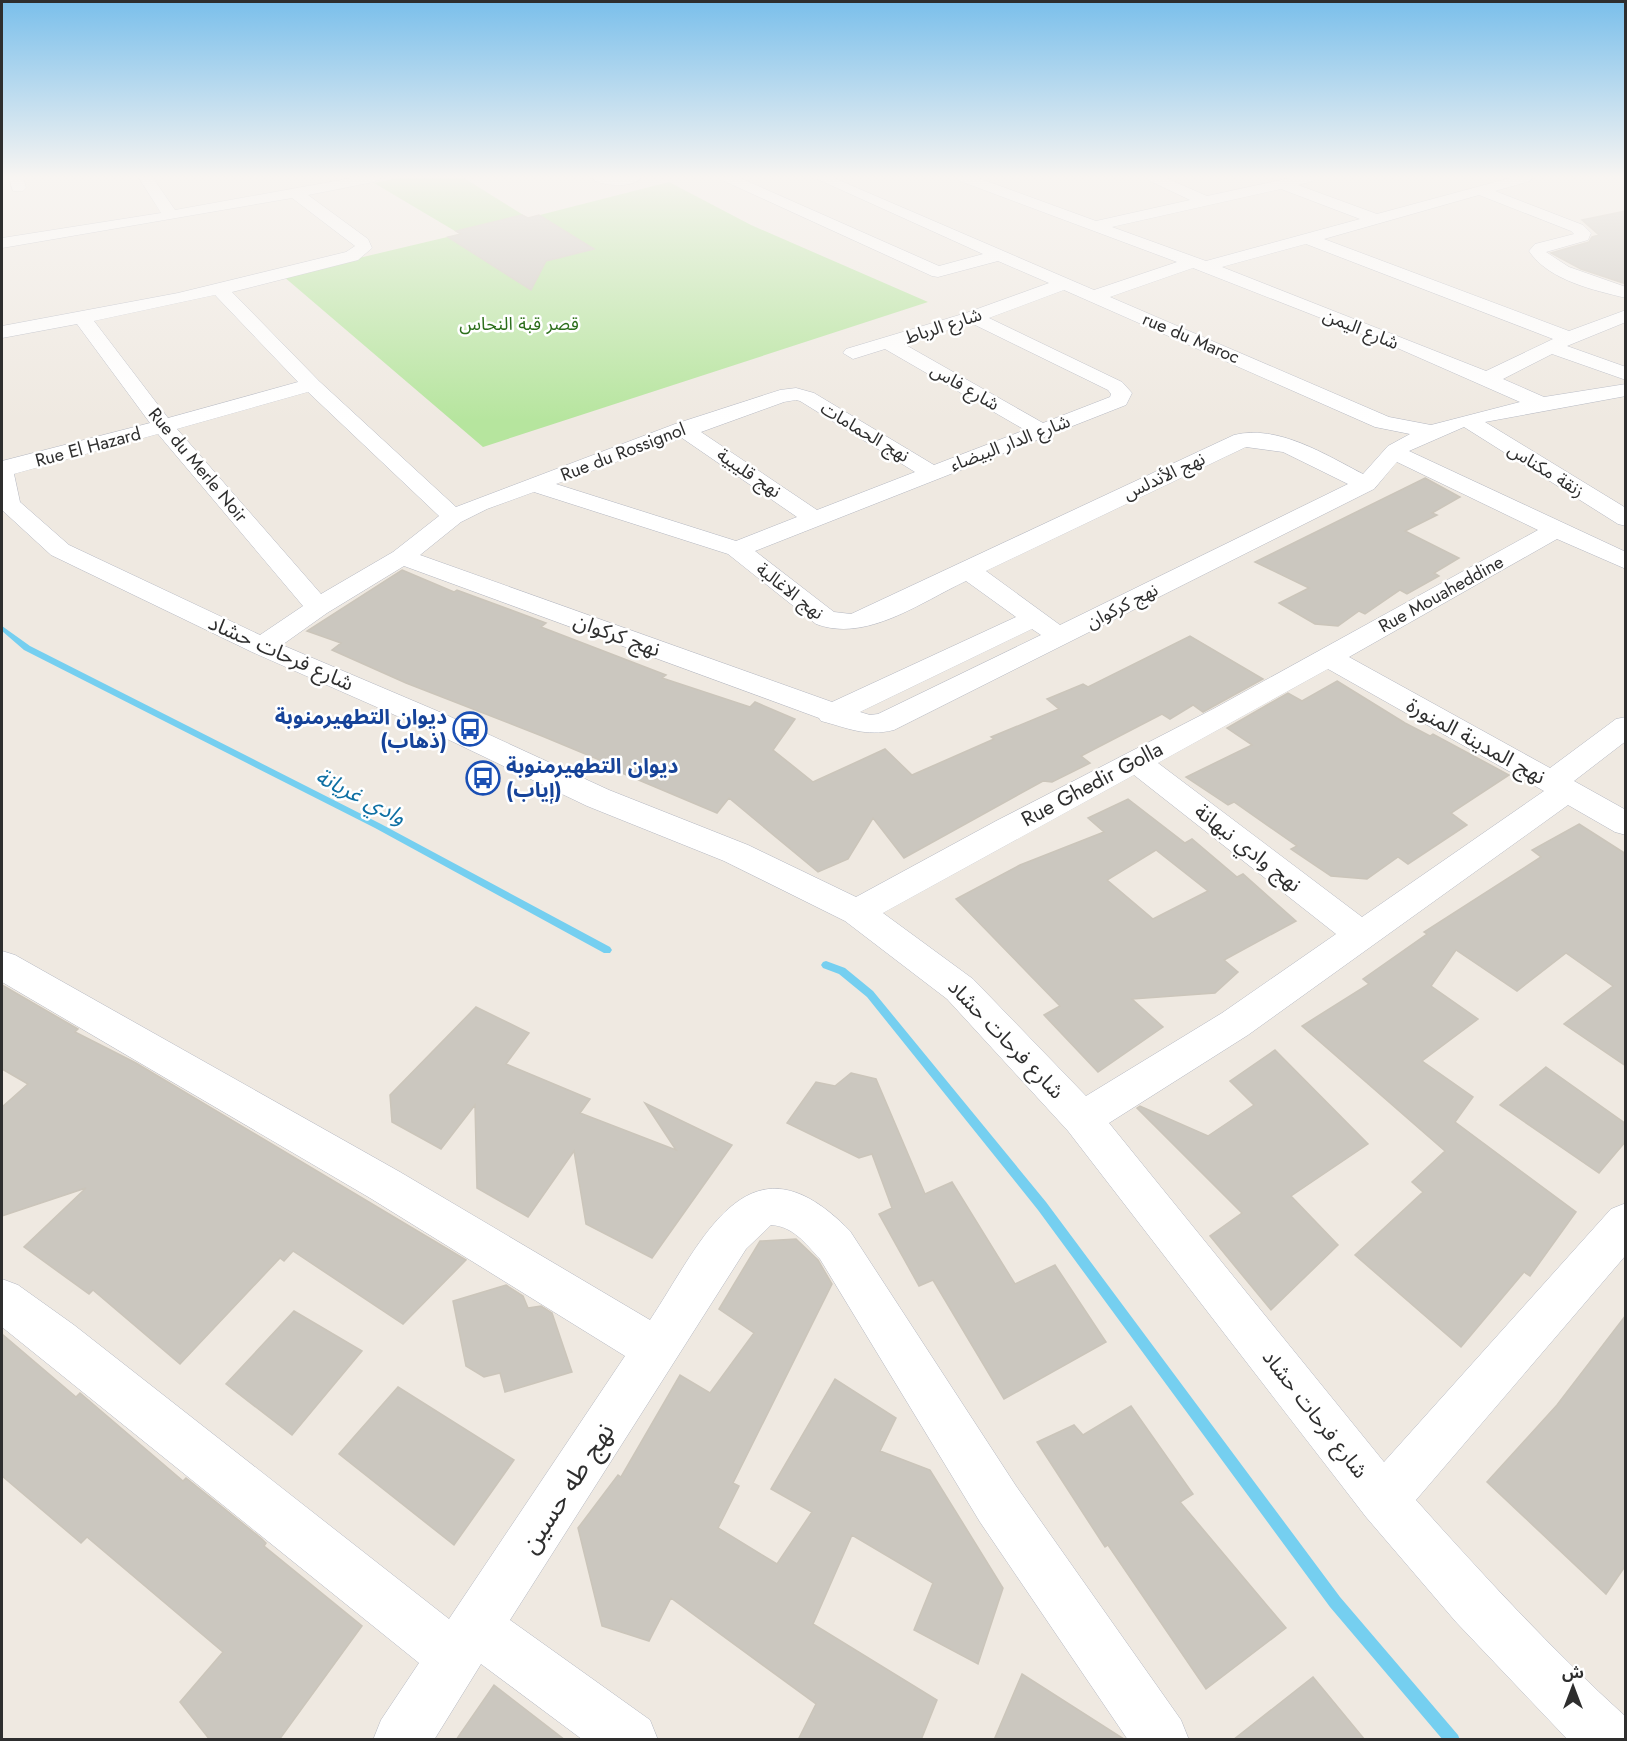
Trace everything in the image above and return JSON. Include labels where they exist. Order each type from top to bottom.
[{"type":"street","points":[[2,332],[83,319],[129,300],[220,290],[339,259]]},
{"type":"street","points":[[909,259],[938,272],[984,259]]},
{"type":"street","name":"rue du Maroc","points":[[1009,259],[1383,422],[1431,431]]},
{"type":"street","name":"شارع اليمن","points":[[1183,259],[1487,379],[1544,405]]},
{"type":"street","points":[[1094,296],[1221,259]]},
{"type":"street","points":[[1363,259],[1569,338]]},
{"type":"street","points":[[1543,259],[1554,267],[1626,293]]},
{"type":"street","name":"شارع الرباط","points":[[853,353],[973,317],[1066,283]]},
{"type":"street","points":[[220,290],[312,385],[453,517]]},
{"type":"street","points":[[1487,379],[1569,338],[1626,315]]},
{"type":"street","name":"شارع الدار البيضاء","points":[[737,549],[1119,401],[1122,393],[1115,386],[973,317]]},
{"type":"street","name":"Rue du Merle Noir","points":[[83,319],[164,427],[318,608]]},
{"type":"street","name":"شارع فاس","points":[[888,343],[1042,431]]},
{"type":"street","points":[[1550,347],[1626,374]]},
{"type":"street","name":"Rue El Hazard","points":[[2,469],[164,427],[312,385]]},
{"type":"street","name":"rue du Maroc","points":[[1396,451],[1431,431],[1467,420],[1626,390]]},
{"type":"street","name":"Rue du Rossignol","points":[[262,646],[318,608],[402,557],[453,517],[478,504],[683,429],[780,396],[796,394]]},
{"type":"street","name":"نهج الحمامات","points":[[796,394],[807,397],[932,473]]},
{"type":"street","points":[[1599,396],[1626,410]]},
{"type":"street","name":"زنقة مكناس","points":[[1467,420],[1626,519]]},
{"type":"street","points":[[1383,422],[1396,451],[1555,530],[1626,562]]},
{"type":"street","name":"نهج قليبية","points":[[683,429],[814,518]]},
{"type":"street","name":"نهج الأندلس","points":[[966,569],[1242,440],[1261,439],[1282,444],[1366,484]]},
{"type":"street","name":"نهج كركوان","points":[[402,557],[831,714],[868,725],[884,723],[1366,484],[1396,451]]},
{"type":"street","name":"شارع فرحات حشاد","points":[[2,469],[9,504],[60,550],[262,646],[432,720],[598,798],[736,854],[857,912],[960,988],[1082,1119],[1383,1500],[1474,1604],[1566,1700],[1609,1740]]},
{"type":"street","name":"نهج الاغالبة","points":[[535,485],[737,549],[825,618],[837,624],[852,623],[883,610],[966,569]]},
{"type":"street","name":"Rue Mouaheddine","points":[[1328,657],[1555,530]]},
{"type":"street","points":[[966,569],[1061,637]]},
{"type":"street","points":[[831,714],[1034,618]]},
{"type":"street","name":"Rue Ghedir Golla","points":[[857,912],[1328,657]]},
{"type":"street","name":"نهج المدينة المنورة","points":[[1328,657],[1626,824]]},
{"type":"street","points":[[1082,1119],[1235,1024],[1361,935],[1559,787],[1626,726]]},
{"type":"street","name":"نهج وادي نبهانة","points":[[1136,761],[1361,935]]},
{"type":"street","points":[[2,965],[385,1185],[656,1349]]},
{"type":"street","name":"نهج طه حسين","points":[[401,1740],[731,1235],[743,1219],[760,1208],[780,1206],[801,1212],[835,1245],[998,1504],[1161,1740]]},
{"type":"street","points":[[1383,1500],[1626,1223]]},
{"type":"street","points":[[2,1300],[466,1643],[630,1740]]},
{"type":"green space","name":"قصر قبة النحاس","points":[[354,259],[830,259],[928,302],[483,447],[283,276]]},
{"type":"building","points":[[483,259],[553,259],[546,261],[531,290]]},
{"type":"building","points":[[1563,259],[1626,259],[1626,284],[1581,269]]},
{"type":"building","points":[[1425,478],[1460,497],[1432,513],[1437,515],[1405,531],[1459,558],[1434,573],[1439,576],[1407,594],[1400,590],[1365,614],[1359,611],[1338,626],[1315,624],[1279,603],[1309,588],[1255,562]]},
{"type":"building","points":[[402,570],[454,592],[457,590],[546,623],[541,627],[666,675],[662,678],[750,707],[755,702],[795,719],[773,750],[813,782],[885,749],[912,775],[994,739],[991,737],[1059,709],[1047,699],[1083,684],[1088,687],[1190,636],[1263,679],[1203,712],[1193,705],[1170,719],[1162,714],[1081,756],[1090,763],[1052,782],[1043,781],[904,858],[873,818],[848,859],[818,872],[729,798],[717,813],[605,766],[607,763],[406,683],[332,650],[341,643],[307,631]]},
{"type":"building","points":[[1337,681],[1405,723],[1430,736],[1433,734],[1509,775],[1451,813],[1467,825],[1408,864],[1398,857],[1367,879],[1331,876],[1291,849],[1297,846],[1234,802],[1228,805],[1186,777],[1252,745],[1227,728],[1288,693],[1302,701]]},
{"type":"building","points":[[1128,799],[1185,843],[1192,839],[1237,877],[1243,874],[1296,921],[1224,960],[1238,972],[1215,993],[1132,999],[1163,1027],[1098,1072],[1044,1015],[1060,1006],[956,899],[1020,865],[1104,832],[1088,818]],"holes":[[[1156,850],[1208,891],[1153,919],[1107,880]]]},
{"type":"building","points":[[1579,824],[1626,854],[1626,1066],[1564,1024],[1613,986],[1566,953],[1517,991],[1456,950],[1431,986],[1478,1019],[1422,1061],[1473,1097],[1455,1122],[1576,1212],[1530,1276],[1524,1272],[1461,1347],[1355,1255],[1423,1192],[1412,1182],[1445,1151],[1302,1026],[1369,984],[1363,979],[1427,934],[1424,932],[1541,857],[1532,850]]},
{"type":"building","points":[[2,985],[78,1029],[75,1032],[136,1063],[466,1260],[403,1324],[293,1251],[284,1261],[280,1258],[180,1364],[93,1290],[89,1294],[24,1247],[86,1188],[2,1216],[2,1107],[28,1084],[2,1069]]},
{"type":"building","points":[[476,1007],[529,1033],[506,1064],[590,1099],[580,1113],[676,1150],[645,1103],[732,1145],[652,1258],[586,1224],[574,1151],[528,1217],[477,1188],[475,1105],[441,1149],[392,1122],[390,1095]]},
{"type":"building","points":[[1275,1050],[1368,1144],[1291,1196],[1338,1245],[1271,1310],[1210,1236],[1242,1213],[1137,1108],[1140,1106],[1208,1136],[1254,1105],[1230,1081]]},
{"type":"building","points":[[1546,1067],[1626,1124],[1626,1141],[1599,1173],[1500,1105]]},
{"type":"building","points":[[851,1073],[876,1079],[925,1194],[952,1182],[1015,1284],[1055,1265],[1106,1342],[1004,1399],[933,1280],[919,1286],[879,1214],[892,1208],[872,1154],[859,1158],[787,1123],[816,1082],[835,1086]]},
{"type":"building","points":[[796,1239],[818,1260],[832,1284],[733,1483],[739,1486],[718,1528],[777,1564],[812,1512],[771,1489],[835,1379],[896,1418],[880,1451],[930,1470],[1003,1588],[978,1664],[914,1630],[933,1583],[852,1535],[813,1624],[937,1700],[921,1740],[798,1740],[816,1704],[671,1598],[649,1641],[602,1626],[578,1528],[618,1475],[621,1477],[680,1375],[710,1393],[754,1333],[719,1309],[760,1241]]},
{"type":"building","points":[[506,1285],[523,1296],[528,1308],[541,1306],[552,1313],[572,1372],[505,1392],[500,1373],[484,1377],[466,1366],[453,1301]]},
{"type":"building","points":[[294,1311],[362,1351],[292,1435],[226,1384]]},
{"type":"building","points":[[1626,1315],[1626,1565],[1606,1594],[1487,1482],[1557,1405]]},
{"type":"building","points":[[2,1334],[76,1397],[80,1393],[183,1481],[186,1478],[262,1539],[266,1543],[264,1546],[362,1626],[279,1740],[210,1740],[180,1702],[223,1652],[87,1537],[81,1543],[2,1476]]},
{"type":"building","points":[[398,1387],[514,1460],[454,1545],[339,1454]]},
{"type":"building","points":[[1131,1406],[1193,1494],[1180,1502],[1286,1628],[1206,1689],[1108,1545],[1105,1547],[1037,1442],[1074,1425],[1083,1435]]},
{"type":"building","points":[[1022,1674],[1124,1739],[1125,1740],[994,1740]]},
{"type":"building","points":[[1313,1677],[1365,1740],[1233,1740]]},
{"type":"building","points":[[494,1685],[565,1740],[456,1740]]},
{"type":"waterway","name":"وادي غريانة","points":[[2,628],[27,648],[378,826],[607,950]]},
{"type":"waterway","points":[[826,965],[842,971],[870,994],[1042,1206],[1335,1602],[1453,1740]]},
{"type":"place","name":"ديوان التطهيرمنوبة (ذهاب)","points":[[470,729]]},
{"type":"place","name":"ديوان التطهيرمنوبة (إياب)","points":[[483,778]]}]
